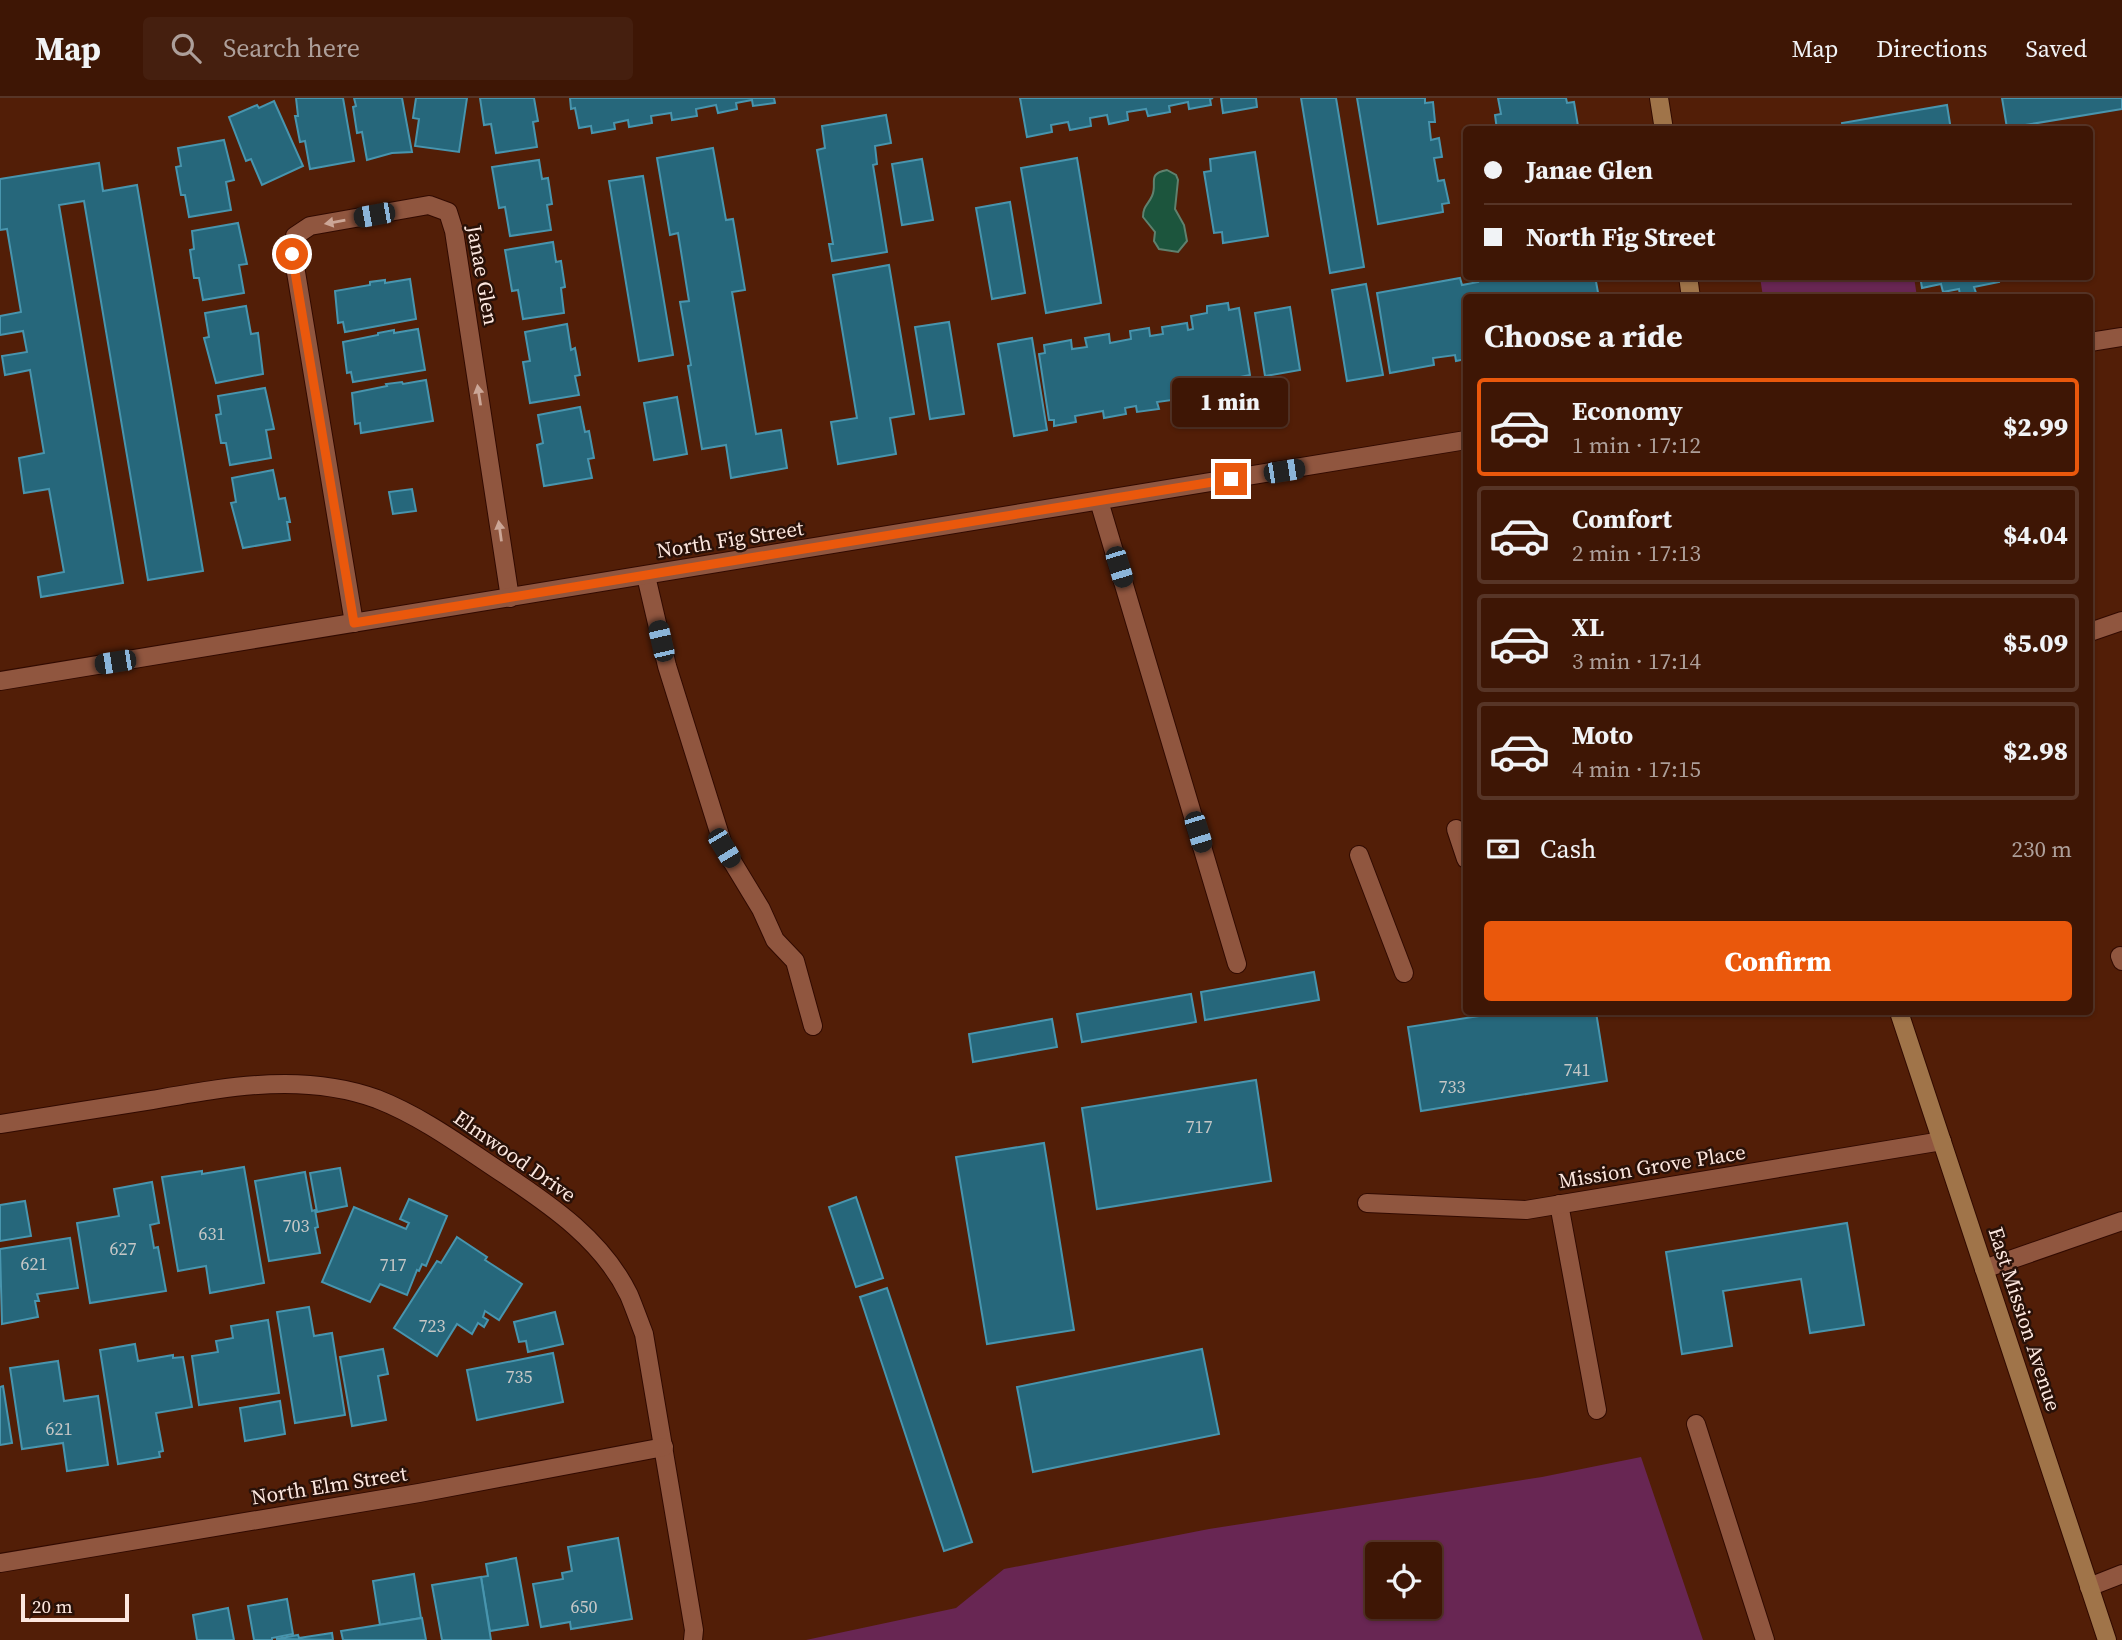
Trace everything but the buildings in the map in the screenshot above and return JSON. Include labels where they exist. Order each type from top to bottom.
[{"type":"main road","points":[[1659,98],[1663,126]]},
{"type":"main road","name":"East Mission Avenue","points":[[1900,1015],[2107,1640]]},
{"type":"street","name":"Janae Glen","points":[[354,623],[292,254],[295,236],[310,226],[429,205],[448,212],[454,230],[510,598]]},
{"type":"street","points":[[2093,342],[2122,337]]},
{"type":"street","name":"North Fig Street","points":[[0,681],[1463,440]]},
{"type":"street","points":[[1099,501],[1237,964]]},
{"type":"street","points":[[646,576],[667,666],[724,848],[761,909],[775,940],[795,961],[813,1026]]},
{"type":"street","points":[[2093,631],[2122,621]]},
{"type":"street","points":[[1455,829],[1463,851]]},
{"type":"street","points":[[1359,855],[1404,973]]},
{"type":"street","name":"Elmwood Drive","points":[[0,1124],[246,1084],[291,1083],[348,1091],[377,1100],[429,1124],[554,1207],[585,1236],[609,1264],[628,1293],[644,1334],[694,1630],[693,1640]]},
{"type":"street","name":"Mission Grove Place","points":[[1367,1203],[1526,1210],[1942,1141]]},
{"type":"street","points":[[1559,1204],[1597,1410]]},
{"type":"street","points":[[1984,1269],[2122,1221]]},
{"type":"street","points":[[1696,1424],[1765,1640]]},
{"type":"street","name":"North Elm Street","points":[[0,1563],[419,1493],[664,1447]]},
{"type":"street","points":[[2089,1587],[2122,1574]]},
{"type":"shaded area","points":[[1167,170],[1176,175],[1178,180],[1175,209],[1184,225],[1187,241],[1178,252],[1159,249],[1154,241],[1155,232],[1143,217],[1154,191],[1155,177]]},
{"type":"shaded area","points":[[1760,280],[1914,280],[1917,294],[1763,294]]},
{"type":"shaded area","points":[[1641,1457],[1703,1640],[806,1640],[956,1608],[1004,1569],[1209,1529],[1542,1477]]},
{"type":"route","points":[[292,254],[354,623],[1231,479]]}]
